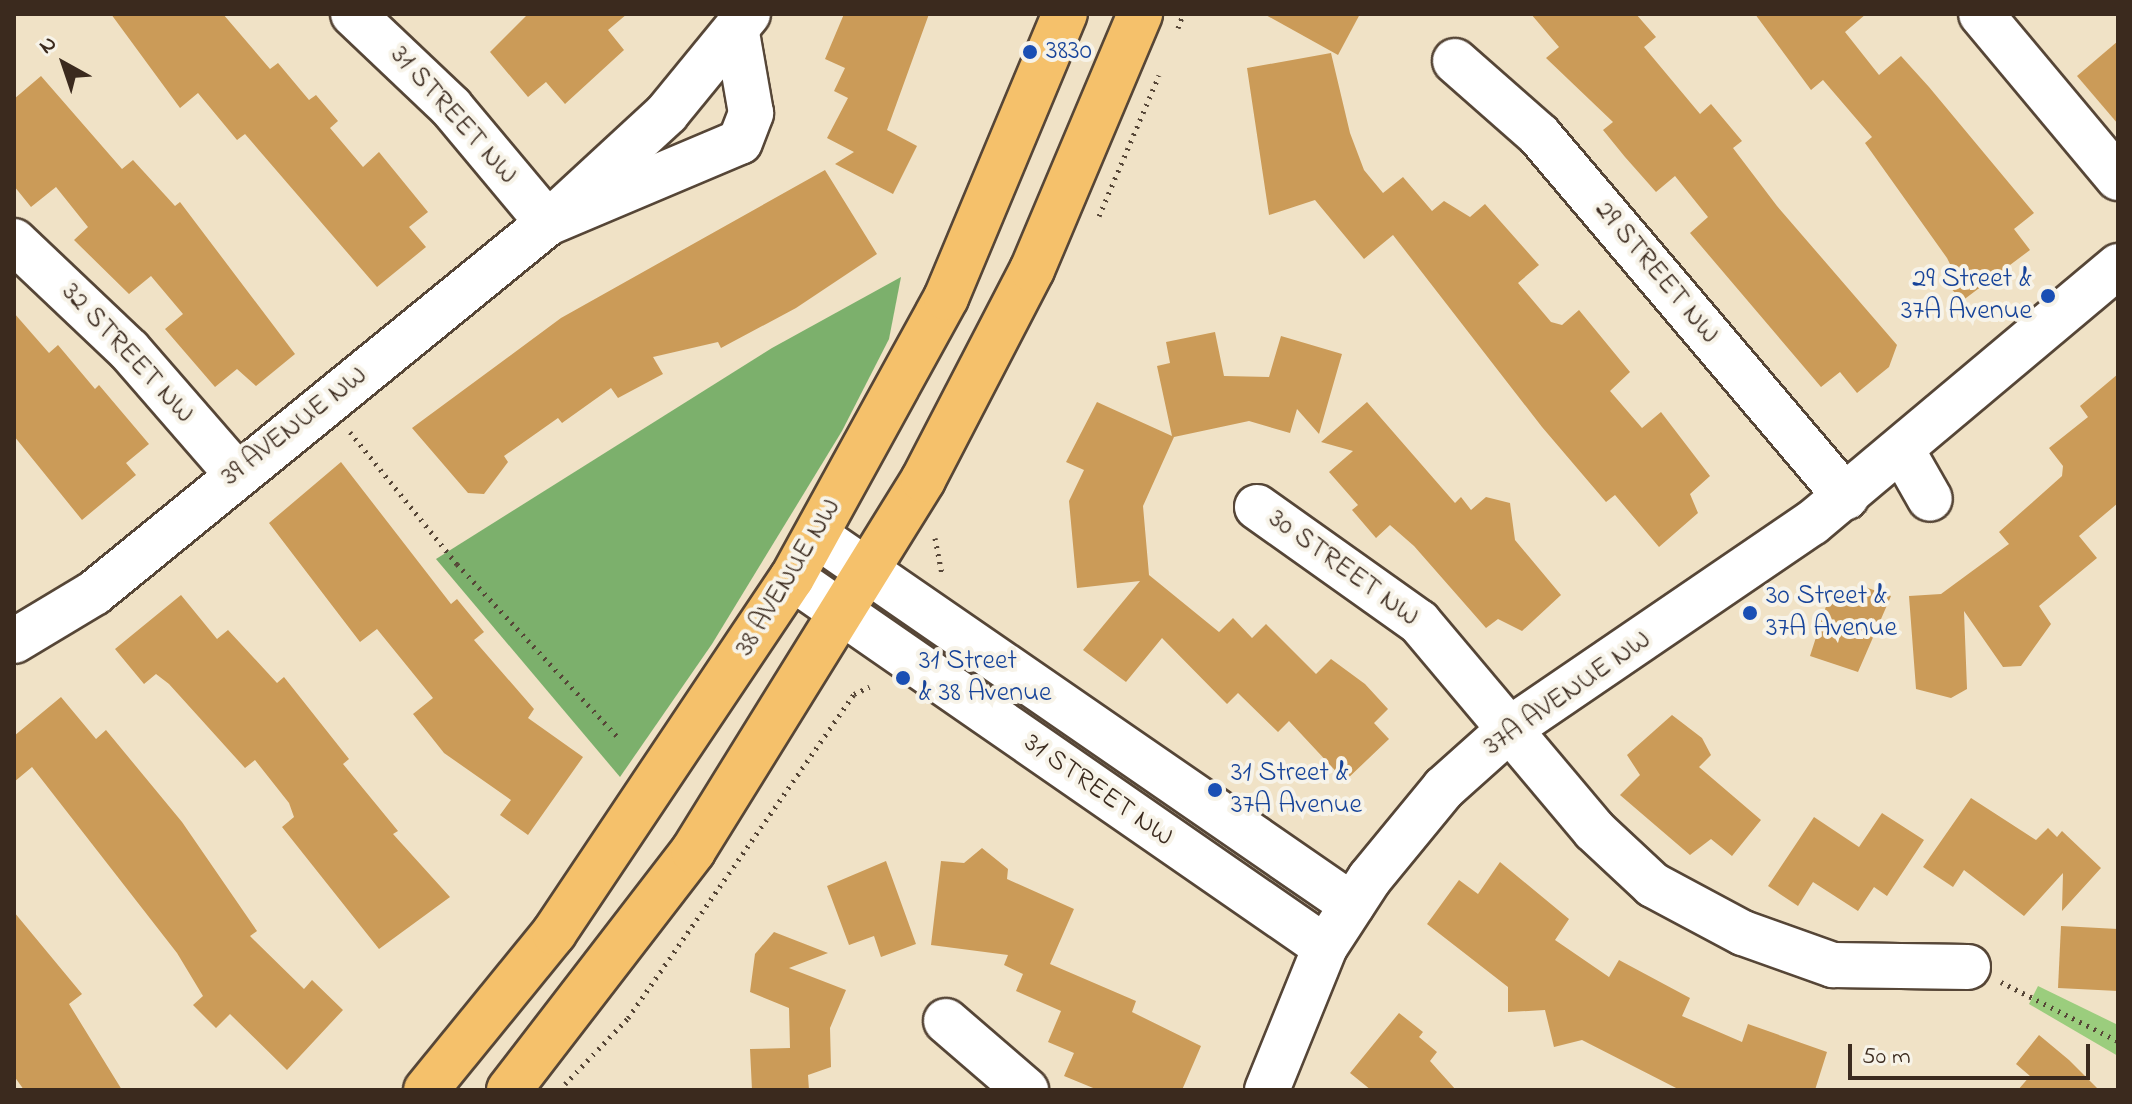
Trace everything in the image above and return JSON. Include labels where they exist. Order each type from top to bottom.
[{"type":"main road","name":"38 AVENUE NW","points":[[426,1090],[554,933],[817,536],[946,298],[1065,14]]},
{"type":"main road","points":[[509,1090],[693,851],[923,480],[1032,270],[1140,14]]},
{"type":"street","name":"31 STREET NW","points":[[353,14],[451,107],[548,223]]},
{"type":"street","points":[[1981,14],[2118,178]]},
{"type":"street","name":"39 AVENUE NW","points":[[548,223],[740,142],[751,113],[742,24]]},
{"type":"street","name":"39 AVENUE NW","points":[[28,636],[327,403],[548,223],[667,113],[742,24]]},
{"type":"street","name":"29 STREET NW","points":[[1455,61],[1539,135],[1846,497]]},
{"type":"street","name":"32 STREET NW","points":[[14,241],[129,350],[235,472]]},
{"type":"street","name":"37A AVENUE NW","points":[[1267,1090],[1325,947],[1352,905],[1420,814],[1511,728],[1846,497],[2118,266]]},
{"type":"street","points":[[1902,450],[1930,499]]},
{"type":"street","name":"30 STREET NW","points":[[1257,507],[1402,606],[1511,728],[1616,853],[1706,916],[1833,965],[1968,967]]},
{"type":"street","name":"31 STREET NW","points":[[817,536],[1352,905]]},
{"type":"street","name":"31 STREET NW","points":[[792,578],[1325,947]]},
{"type":"street","points":[[946,1021],[1026,1090]]},
{"type":"path","points":[[327,403],[457,564],[618,737]]},
{"type":"path","points":[[560,1090],[628,1018],[854,694],[869,687]]},
{"type":"path","points":[[1968,967],[2118,1041]]},
{"type":"green space","points":[[901,277],[889,339],[842,431],[712,644],[620,777],[436,559],[772,348]]},
{"type":"green space","points":[[2038,986],[2118,1025],[2118,1056],[2029,1004]]},
{"type":"building","points":[[111,14],[223,14],[270,69],[278,63],[309,100],[316,95],[338,121],[330,128],[363,167],[379,152],[428,212],[409,227],[426,247],[377,287],[245,134],[237,140],[198,93],[180,108]]},
{"type":"building","points":[[528,14],[627,14],[608,30],[624,50],[565,104],[546,82],[528,97],[490,52]]},
{"type":"building","points":[[844,14],[929,14],[887,130],[917,146],[893,194],[835,164],[854,152],[827,138],[848,98],[834,91],[845,68],[825,59]]},
{"type":"building","points":[[1264,14],[1360,14],[1338,55]]},
{"type":"building","points":[[1531,14],[1636,14],[1656,37],[1644,47],[1700,114],[1711,104],[1742,141],[1733,148],[1777,206],[1897,345],[1889,367],[1857,393],[1840,372],[1821,387],[1690,233],[1708,217],[1675,176],[1656,192],[1603,130],[1613,122],[1546,58],[1559,47]]},
{"type":"building","points":[[1755,14],[1866,14],[1845,32],[1879,75],[1901,56],[1929,87],[2034,213],[2014,229],[2030,250],[1962,301],[1943,279],[1953,270],[1947,258],[1865,143],[1872,137],[1823,80],[1811,90]]},
{"type":"building","points":[[2118,41],[2118,124],[2077,76]]},
{"type":"building","points":[[1331,53],[1350,133],[1364,170],[1383,193],[1403,177],[1432,211],[1444,201],[1470,217],[1485,204],[1539,265],[1518,283],[1551,322],[1562,325],[1579,310],[1630,372],[1610,391],[1642,428],[1661,412],[1710,476],[1690,494],[1698,513],[1659,547],[1615,495],[1606,502],[1542,427],[1393,235],[1364,259],[1315,200],[1269,215],[1247,68]]},
{"type":"building","points":[[41,76],[122,169],[133,160],[175,206],[180,202],[295,354],[256,386],[237,369],[215,387],[165,329],[183,314],[151,276],[129,294],[74,240],[88,227],[56,187],[31,207],[14,186],[14,99]]},
{"type":"building","points":[[825,170],[877,254],[796,308],[721,348],[718,342],[653,357],[663,374],[618,398],[611,388],[562,423],[558,418],[504,456],[508,462],[484,494],[468,493],[412,428],[561,318]]},
{"type":"building","points":[[14,313],[49,353],[58,345],[95,389],[99,385],[149,444],[126,463],[136,475],[82,520],[14,436]]},
{"type":"building","points":[[1215,332],[1224,376],[1269,377],[1281,336],[1342,354],[1319,434],[1297,409],[1290,433],[1249,421],[1174,437],[1143,506],[1149,575],[1219,632],[1233,618],[1252,638],[1266,624],[1316,674],[1331,659],[1365,684],[1388,709],[1374,723],[1389,739],[1345,781],[1289,721],[1278,732],[1238,693],[1227,704],[1162,638],[1126,682],[1083,650],[1140,581],[1077,588],[1069,501],[1084,470],[1066,462],[1097,402],[1172,436],[1157,366],[1170,363],[1166,342]]},
{"type":"building","points":[[2118,374],[2118,503],[2079,536],[2097,558],[2039,606],[2051,624],[2021,666],[2003,667],[1964,611],[1967,689],[1951,698],[1916,689],[1909,596],[1941,594],[2009,544],[1999,532],[2062,476],[2063,466],[2049,448],[2088,417],[2080,406]]},
{"type":"building","points":[[1367,402],[1455,503],[1461,497],[1471,510],[1486,497],[1510,503],[1515,540],[1561,595],[1522,631],[1498,619],[1486,628],[1414,546],[1390,525],[1376,538],[1352,510],[1358,505],[1329,472],[1353,451],[1321,442]]},
{"type":"building","points":[[341,462],[451,604],[457,599],[484,632],[474,640],[534,709],[528,718],[583,757],[528,835],[500,815],[511,800],[444,753],[413,714],[433,698],[377,629],[360,642],[269,523]]},
{"type":"building","points":[[1862,586],[1891,596],[1858,672],[1810,656],[1829,597],[1855,606]]},
{"type":"building","points":[[181,595],[217,639],[228,630],[277,683],[284,677],[349,759],[343,764],[398,831],[393,834],[450,897],[379,949],[282,827],[294,817],[289,803],[255,760],[245,768],[169,684],[156,674],[144,684],[115,649]]},
{"type":"building","points":[[61,697],[96,739],[106,730],[182,822],[257,931],[250,936],[304,989],[312,980],[343,1010],[287,1070],[230,1014],[216,1028],[193,1005],[203,996],[177,953],[32,767],[14,782],[14,736]]},
{"type":"building","points":[[1672,715],[1702,738],[1711,755],[1699,767],[1761,820],[1732,856],[1711,839],[1690,855],[1620,795],[1640,775],[1627,755]]},
{"type":"building","points":[[1971,798],[2036,840],[2048,828],[2057,837],[2062,831],[2101,868],[2062,911],[2063,873],[2024,916],[1964,870],[1953,887],[1923,867]]},
{"type":"building","points":[[1882,813],[1924,840],[1887,896],[1874,887],[1858,911],[1813,882],[1798,906],[1768,886],[1814,817],[1859,847]]},
{"type":"building","points":[[982,848],[1008,869],[1007,879],[1074,909],[1050,964],[1136,1001],[1132,1012],[1201,1046],[1182,1090],[1098,1090],[1064,1076],[1074,1053],[1048,1042],[1061,1011],[1016,991],[1023,974],[1004,965],[1008,955],[931,945],[941,861],[964,863]]},
{"type":"building","points":[[886,861],[916,944],[881,957],[874,936],[849,945],[827,886]]},
{"type":"building","points":[[1500,862],[1569,919],[1555,940],[1609,977],[1619,960],[1690,998],[1682,1016],[1742,1042],[1748,1024],[1827,1052],[1815,1090],[1680,1090],[1582,1040],[1554,1047],[1545,1010],[1508,1012],[1508,987],[1427,924],[1459,880],[1478,894]]},
{"type":"building","points":[[14,912],[82,994],[69,1004],[122,1090],[24,1090],[14,1076]]},
{"type":"building","points":[[2061,926],[2118,929],[2118,991],[2058,988]]},
{"type":"building","points":[[774,932],[828,953],[789,968],[846,990],[830,1028],[831,1067],[808,1075],[809,1090],[752,1090],[750,1049],[790,1048],[789,1008],[750,992],[755,954]]},
{"type":"building","points":[[1399,1013],[1423,1032],[1419,1037],[1437,1052],[1430,1061],[1456,1090],[1371,1090],[1350,1073]]},
{"type":"building","points":[[2039,1035],[2099,1090],[2018,1090],[2030,1076],[2016,1064]]},
{"type":"place","name":"3830","points":[[1030,52]]},
{"type":"place","name":"29 Street & 37A Avenue","points":[[2048,296]]},
{"type":"place","name":"30 Street & 37A Avenue","points":[[1750,613]]},
{"type":"place","name":"31 Street & 38 Avenue","points":[[903,678]]},
{"type":"place","name":"31 Street & 37A Avenue","points":[[1215,790]]}]
